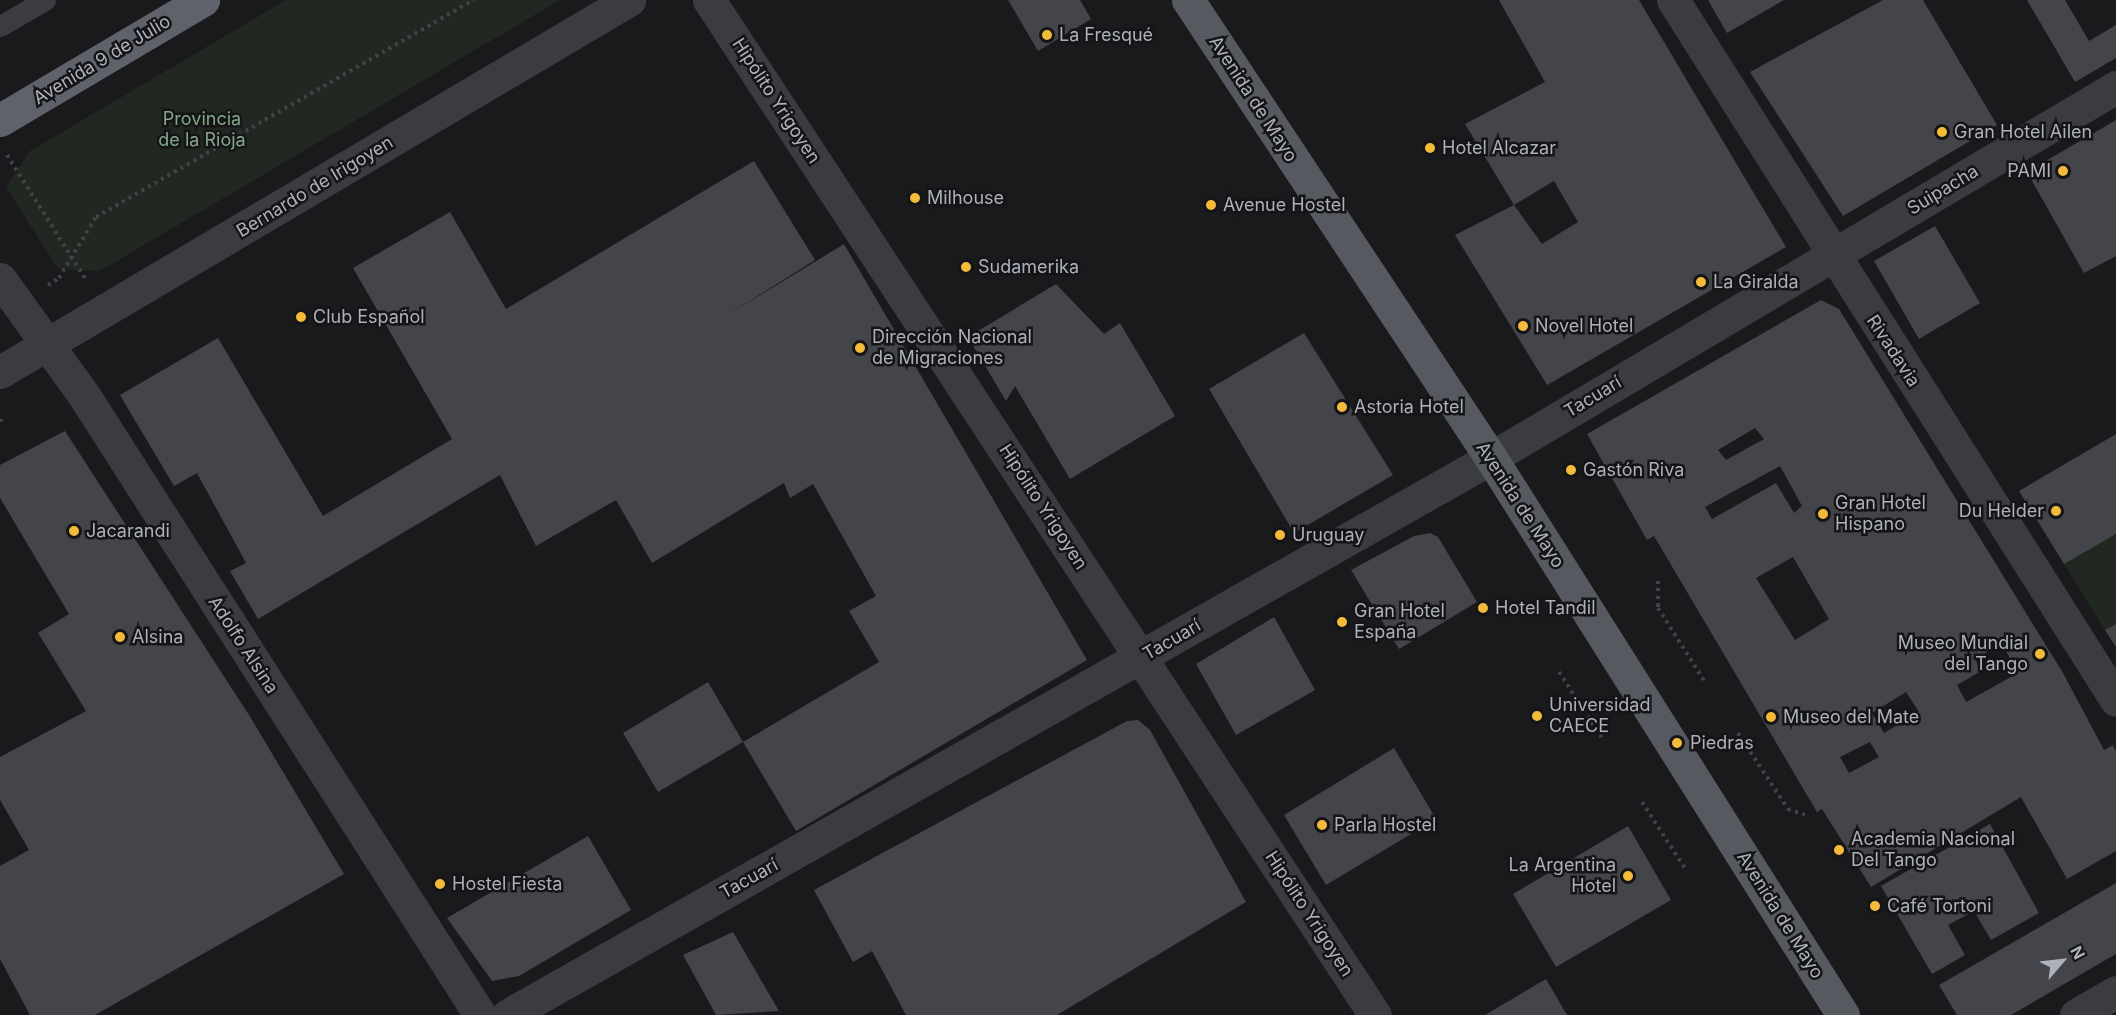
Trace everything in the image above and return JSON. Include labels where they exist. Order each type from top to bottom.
[{"type":"highway","name":"Avenida 9 de Julio","points":[[0,120],[203,0]]},
{"type":"main road","name":"Avenida de Mayo","points":[[1188,0],[1491,458],[1844,1015]]},
{"type":"street","name":"Bernardo de Irigoyen","points":[[0,372],[629,0]]},
{"type":"street","name":"Hipólito Yrigoyen","points":[[709,0],[1375,1015]]},
{"type":"street","name":"Rivadavia","points":[[1673,0],[1832,256],[2116,700]]},
{"type":"street","name":"Suipacha","points":[[1832,256],[2116,87]]},
{"type":"street","name":"Tacuarí","points":[[508,1015],[1491,458],[1832,256]]},
{"type":"street","name":"Adolfo Alsina","points":[[8,291],[44,347],[85,397],[480,1015]]},
{"type":"street","points":[[2076,1015],[2116,992]]},
{"type":"lane","points":[[0,26],[45,0]]},
{"type":"path","points":[[8,291],[59,278],[96,217],[474,0]]},
{"type":"path","points":[[0,144],[72,255],[105,311]]},
{"type":"path","points":[[1658,581],[1658,608],[1705,682]]},
{"type":"path","points":[[1559,672],[1604,741]]},
{"type":"path","points":[[1738,733],[1788,809],[1805,815]]},
{"type":"path","points":[[1642,801],[1686,870]]},
{"type":"green space","name":"Provincia de la Rioja","points":[[286,0],[560,0],[100,271],[58,269],[6,187],[30,151]]},
{"type":"green space","points":[[2116,534],[2116,624],[2105,630],[2064,564]]},
{"type":"building","name":"La Fresqué","points":[[1008,0],[1080,0],[1091,19],[1038,51]]},
{"type":"building","points":[[1499,0],[1639,0],[1786,247],[1547,385],[1455,235],[1514,205],[1465,124],[1545,82]],"holes":[[[1554,181],[1578,222],[1542,244],[1514,205]]]},
{"type":"building","points":[[1708,0],[1784,0],[1727,33]]},
{"type":"building","points":[[1883,0],[1923,0],[1997,125],[1843,216],[1750,72]]},
{"type":"building","points":[[2027,0],[2065,0],[2089,41],[2116,25],[2116,58],[2075,82]]},
{"type":"building","points":[[2116,120],[2116,256],[2084,273],[2027,172]]},
{"type":"building","points":[[754,161],[815,260],[724,317],[844,244],[1087,660],[796,831],[743,742],[879,662],[849,611],[876,596],[813,484],[790,498],[784,483],[652,563],[616,500],[536,546],[500,475],[258,619],[230,571],[246,563],[197,473],[174,486],[120,395],[218,338],[323,516],[452,439],[353,268],[450,212],[506,309]]},
{"type":"building","points":[[1935,226],[1980,303],[1919,339],[1874,261]]},
{"type":"building","points":[[1056,284],[1104,334],[1120,323],[1175,416],[1070,479],[1015,386],[1006,401],[968,337]]},
{"type":"building","points":[[1821,300],[1839,309],[2063,673],[2104,750],[2113,745],[2116,751],[2116,851],[2067,879],[2021,797],[1871,887],[1822,809],[1817,812],[1654,536],[1647,540],[1587,434]],"holes":[[[1755,428],[1764,439],[1726,460],[1718,450]],[[1780,466],[1802,506],[1794,513],[1776,483],[1712,519],[1705,507]],[[1793,557],[1829,619],[1795,640],[1756,578]],[[2002,644],[2018,673],[1966,702],[1957,685],[1981,671],[1975,659]],[[1906,692],[1919,712],[1884,733],[1872,713]],[[1870,742],[1879,757],[1849,773],[1840,757]]]},
{"type":"building","points":[[1304,333],[1393,475],[1294,533],[1209,389]]},
{"type":"building","points":[[65,431],[249,715],[344,874],[95,1015],[30,1015],[0,959],[0,866],[29,850],[0,800],[0,757],[86,711],[38,633],[69,614],[0,498],[0,465]]},
{"type":"building","points":[[2116,434],[2116,534],[2064,564],[2019,491]]},
{"type":"building","points":[[1430,533],[1438,537],[1477,602],[1399,649],[1351,570],[1414,536]]},
{"type":"building","points":[[1274,617],[1315,690],[1236,735],[1196,664]]},
{"type":"building","points":[[2116,624],[2116,647],[2105,630]]},
{"type":"building","points":[[708,682],[743,742],[658,792],[623,733]]},
{"type":"building","points":[[1138,720],[1150,730],[1246,902],[1057,1015],[906,1015],[872,951],[853,962],[814,890],[1127,721]]},
{"type":"building","points":[[1394,748],[1436,819],[1326,885],[1284,815]]},
{"type":"building","points":[[1990,824],[2039,913],[1991,940],[1974,911],[1948,925],[1965,955],[1932,974],[1881,886]]},
{"type":"building","points":[[1628,826],[1671,900],[1556,967],[1513,894]]},
{"type":"building","points":[[588,836],[631,910],[519,976],[492,981],[447,918]]},
{"type":"building","points":[[2116,883],[2116,954],[2011,1015],[1957,1015],[1939,985]]},
{"type":"building","points":[[733,932],[779,1011],[716,1015],[683,955]]},
{"type":"building","points":[[1546,979],[1567,1015],[1485,1015]]},
{"type":"place","name":"La Fresqué","points":[[1047,35]]},
{"type":"place","name":"Gran Hotel Ailen","points":[[1942,132]]},
{"type":"place","name":"Hotel Alcazar","points":[[1430,148]]},
{"type":"place","name":"PAMI","points":[[2063,171]]},
{"type":"place","name":"Milhouse","points":[[915,198]]},
{"type":"place","name":"Avenue Hostel","points":[[1211,205]]},
{"type":"place","name":"Sudamerika","points":[[966,267]]},
{"type":"place","name":"La Giralda","points":[[1701,282]]},
{"type":"place","name":"Club Español","points":[[301,317]]},
{"type":"place","name":"Novel Hotel","points":[[1523,326]]},
{"type":"place","name":"Dirección Nacional de Migraciones","points":[[860,348]]},
{"type":"place","name":"Astoria Hotel","points":[[1342,407]]},
{"type":"place","name":"Gastón Riva","points":[[1571,470]]},
{"type":"place","name":"Du Helder","points":[[2056,511]]},
{"type":"place","name":"Gran Hotel Hispano","points":[[1823,514]]},
{"type":"place","name":"Jacarandi","points":[[74,531]]},
{"type":"place","name":"Uruguay","points":[[1280,535]]},
{"type":"place","name":"Hotel Tandil","points":[[1483,608]]},
{"type":"place","name":"Gran Hotel España","points":[[1342,622]]},
{"type":"place","name":"Alsina","points":[[120,637]]},
{"type":"place","name":"Museo Mundial del Tango","points":[[2040,654]]},
{"type":"place","name":"Universidad CAECE","points":[[1537,716]]},
{"type":"place","name":"Museo del Mate","points":[[1771,717]]},
{"type":"place","name":"Piedras","points":[[1677,743]]},
{"type":"place","name":"Parla Hostel","points":[[1322,825]]},
{"type":"place","name":"Academia Nacional Del Tango","points":[[1839,850]]},
{"type":"place","name":"La Argentina Hotel","points":[[1628,876]]},
{"type":"place","name":"Hostel Fiesta","points":[[440,884]]},
{"type":"place","name":"Café Tortoni","points":[[1875,906]]}]
